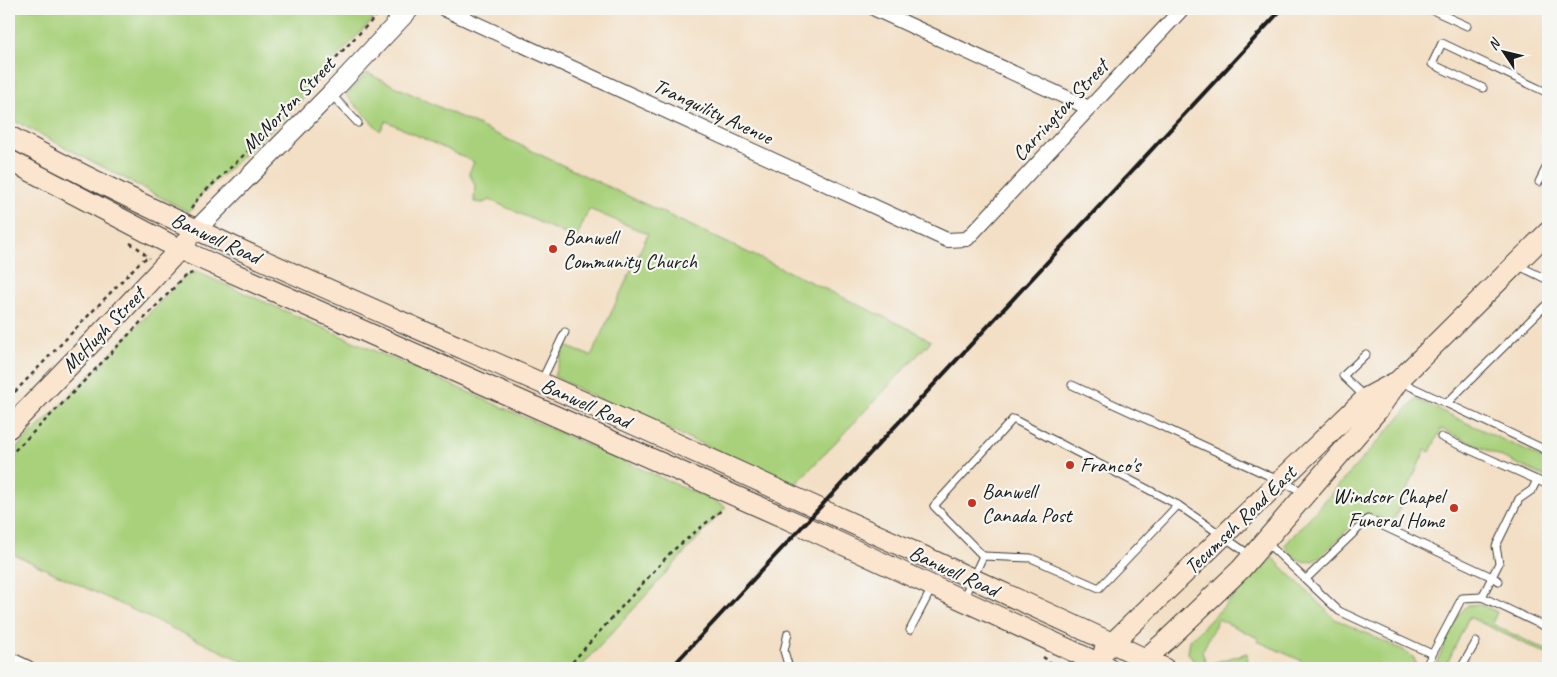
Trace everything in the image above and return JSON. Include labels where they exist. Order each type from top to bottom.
[{"type":"main road","name":"Banwell Road","points":[[9,136],[196,230],[541,383],[1113,642],[1148,665]]},
{"type":"main road","name":"Banwell Road","points":[[9,160],[179,249],[803,526],[962,600],[1096,666]]},
{"type":"main road","name":"McHugh Street","points":[[9,428],[122,311],[196,230]]},
{"type":"main road","name":"Tecumseh Road East","points":[[1096,666],[1113,642],[1280,481],[1399,380],[1548,232]]},
{"type":"main road","name":"Tecumseh Road East","points":[[1148,665],[1265,541],[1306,493],[1372,404]]},
{"type":"street","name":"Tranquility Avenue","points":[[444,9],[946,240],[967,238]]},
{"type":"street","points":[[876,9],[1090,108]]},
{"type":"street","name":"Carrington Street","points":[[967,238],[1182,9]]},
{"type":"street","name":"McNorton Street","points":[[196,230],[330,93],[399,13]]},
{"type":"street","points":[[9,659],[28,668]]},
{"type":"lane","points":[[1430,9],[1467,26]]},
{"type":"lane","points":[[1483,88],[1432,64],[1442,43],[1548,93]]},
{"type":"lane","points":[[330,93],[358,123]]},
{"type":"lane","points":[[1539,182],[1548,164]]},
{"type":"lane","points":[[1515,264],[1548,280]]},
{"type":"lane","points":[[1447,403],[1548,303]]},
{"type":"lane","points":[[541,383],[565,332]]},
{"type":"lane","points":[[1366,354],[1343,376],[1372,404]]},
{"type":"lane","points":[[1399,380],[1548,451]]},
{"type":"lane","points":[[1072,385],[1306,493]]},
{"type":"lane","points":[[1178,505],[1099,588],[1031,558],[983,556],[934,506],[1013,418],[1178,505],[1252,556]]},
{"type":"lane","points":[[1441,437],[1548,485]]},
{"type":"lane","points":[[1482,598],[1496,579],[1499,563],[1496,546],[1519,499],[1532,490],[1537,480]]},
{"type":"lane","points":[[1306,579],[1368,518],[1496,579]]},
{"type":"lane","points":[[1265,541],[1339,611],[1432,654]]},
{"type":"lane","points":[[962,600],[983,556]]},
{"type":"lane","points":[[910,630],[932,586]]},
{"type":"lane","points":[[1426,668],[1462,598],[1482,598],[1548,628]]},
{"type":"lane","points":[[788,633],[784,651],[789,668]]},
{"type":"lane","points":[[1462,668],[1476,642]]},
{"type":"lane","points":[[822,668],[846,666]]},
{"type":"path","points":[[301,101],[327,67],[383,9]]},
{"type":"path","points":[[189,212],[199,197],[285,117]]},
{"type":"path","points":[[9,398],[141,261],[147,258]]},
{"type":"path","points":[[9,456],[61,406],[186,275],[197,272]]},
{"type":"path","points":[[567,668],[670,552],[726,507]]},
{"type":"green space","points":[[9,9],[383,9],[327,67],[301,101],[199,197],[189,212],[9,118]]},
{"type":"green space","points":[[367,73],[912,330],[931,341],[795,485],[586,393],[554,376],[565,346],[591,356],[648,234],[589,209],[576,239],[490,200],[483,203],[474,202],[475,185],[469,173],[474,162],[386,121],[380,131],[346,95]]},
{"type":"green space","points":[[197,272],[726,507],[580,668],[257,668],[9,552],[10,454],[61,405],[186,275]]},
{"type":"green space","points":[[1416,399],[1548,461],[1548,478],[1441,429],[1430,452],[1425,450],[1393,523],[1366,514],[1357,520],[1320,557],[1309,562],[1296,558],[1284,546]]},
{"type":"green space","points":[[1273,558],[1335,619],[1403,650],[1414,658],[1417,668],[1318,668],[1257,641],[1258,638],[1218,619],[1202,652],[1206,662],[1209,664],[1247,653],[1248,662],[1245,668],[1203,668],[1196,665],[1188,653],[1190,640]]},
{"type":"green space","points":[[1480,604],[1497,612],[1492,624],[1548,651],[1548,655],[1469,617],[1445,668],[1434,668],[1458,615],[1468,605]]},
{"type":"railway","points":[[671,668],[1282,9]]},
{"type":"place","name":"Banwell Community Church","points":[[553,249]]},
{"type":"place","name":"Franco's","points":[[1070,465]]},
{"type":"place","name":"Banwell Canada Post","points":[[972,503]]},
{"type":"place","name":"Windsor Chapel Funeral Home","points":[[1454,508]]}]
